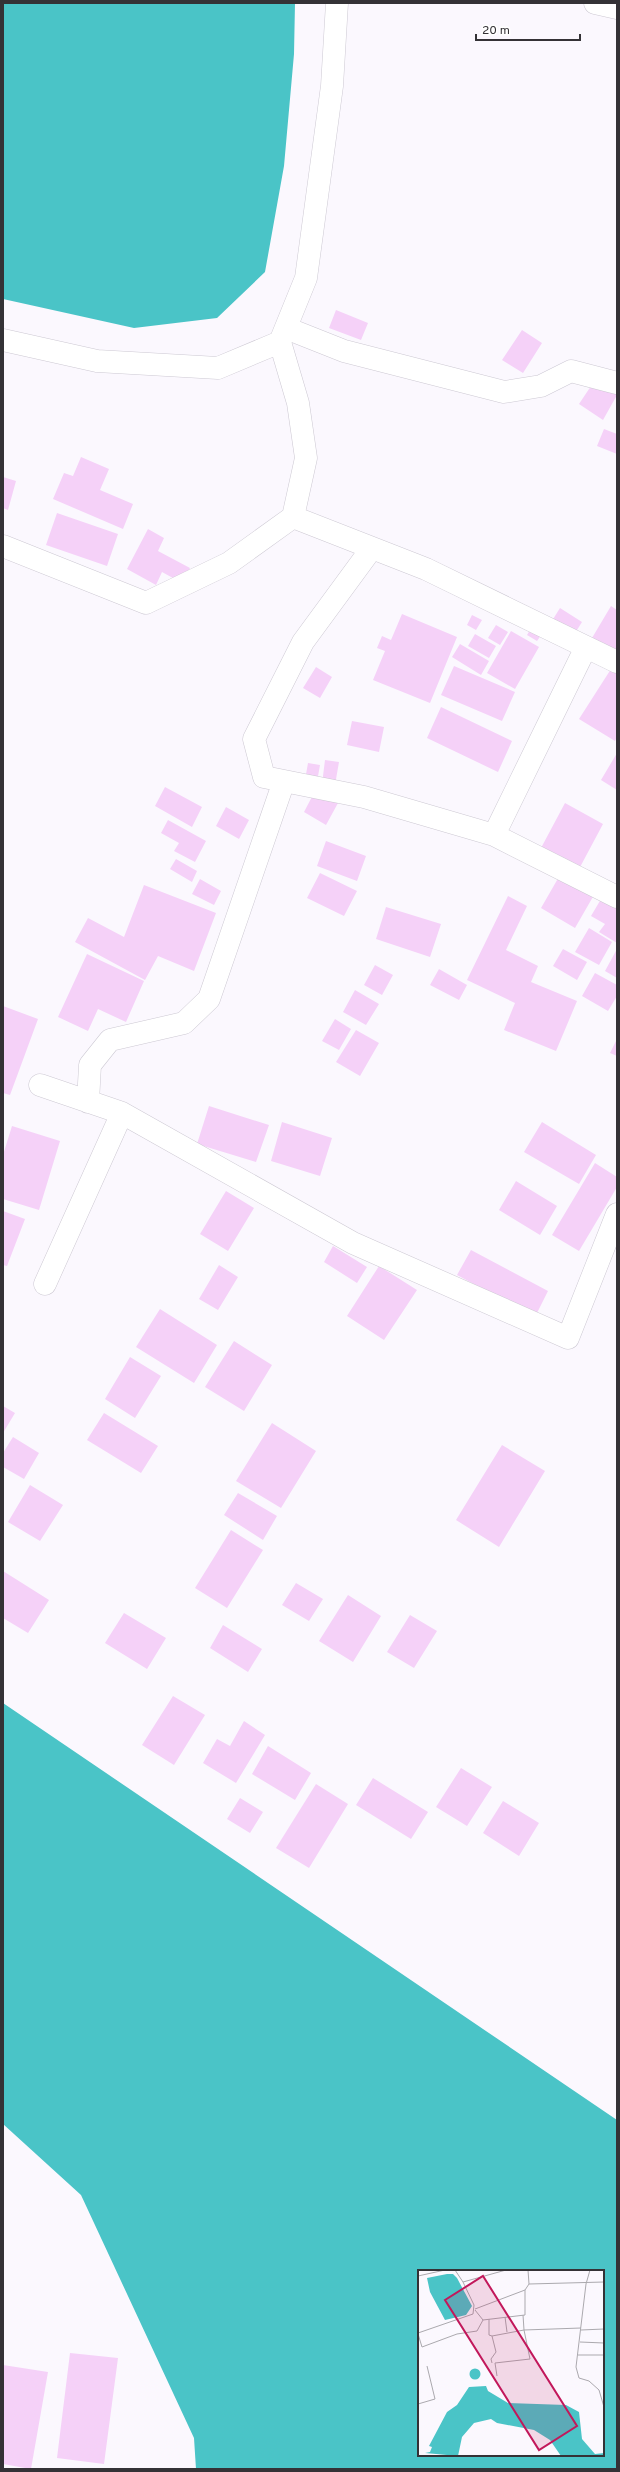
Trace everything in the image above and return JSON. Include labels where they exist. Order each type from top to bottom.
[{"type":"street","points":[[3,546],[146,603],[228,563],[293,517],[306,458],[298,403],[283,335],[306,278],[332,86],[337,3]]},
{"type":"street","points":[[595,3],[617,8]]},
{"type":"street","points":[[3,340],[97,361],[218,368],[283,335],[504,392],[541,386],[572,371],[617,383]]},
{"type":"street","points":[[293,517],[426,569],[617,662]]},
{"type":"street","points":[[372,548],[303,642],[254,739],[264,777],[364,797],[494,835],[617,897]]},
{"type":"street","points":[[494,835],[586,647]]},
{"type":"street","points":[[88,1102],[90,1065],[110,1040],[184,1023],[210,999],[284,781]]},
{"type":"street","points":[[40,1085],[122,1113],[353,1243],[568,1338],[617,1214]]},
{"type":"street","points":[[45,1284],[122,1113]]},
{"type":"water","points":[[3,3],[295,3],[294,54],[284,166],[265,272],[217,318],[134,328],[3,299]]},
{"type":"water","points":[[3,1703],[617,2120],[617,2469],[196,2469],[194,2438],[81,2195],[3,2124]]},
{"type":"building","points":[[336,310],[368,323],[361,340],[329,328]]},
{"type":"building","points":[[522,330],[542,343],[523,373],[502,360]]},
{"type":"building","points":[[595,380],[617,395],[603,420],[579,404]]},
{"type":"building","points":[[604,429],[617,434],[617,454],[597,446]]},
{"type":"building","points":[[81,457],[109,469],[100,490],[133,504],[123,529],[53,499],[64,473],[73,476]]},
{"type":"building","points":[[3,477],[16,481],[8,510],[3,508]]},
{"type":"building","points":[[57,513],[118,534],[107,566],[46,545]]},
{"type":"building","points":[[148,529],[164,538],[158,551],[190,568],[182,583],[162,572],[156,585],[127,569]]},
{"type":"building","points":[[611,606],[617,610],[617,654],[592,638]]},
{"type":"building","points":[[560,608],[582,622],[572,638],[550,624]]},
{"type":"building","points":[[402,614],[457,637],[430,703],[373,680],[385,651],[377,648],[382,636],[391,640]]},
{"type":"building","points":[[472,615],[482,620],[476,630],[467,625]]},
{"type":"building","points":[[496,625],[508,632],[500,645],[488,638]]},
{"type":"building","points":[[533,625],[544,631],[537,641],[527,635]]},
{"type":"building","points":[[511,631],[539,647],[515,689],[487,673]]},
{"type":"building","points":[[475,634],[496,646],[489,658],[468,646]]},
{"type":"building","points":[[460,644],[489,661],[481,675],[452,657]]},
{"type":"building","points":[[454,666],[515,692],[502,721],[441,695]]},
{"type":"building","points":[[316,667],[332,677],[320,698],[303,688]]},
{"type":"building","points":[[611,669],[617,673],[617,737],[615,741],[579,719]]},
{"type":"building","points":[[441,707],[512,741],[498,772],[427,738]]},
{"type":"building","points":[[352,721],[384,727],[379,752],[347,745]]},
{"type":"building","points":[[617,753],[617,790],[601,780]]},
{"type":"building","points":[[325,760],[339,762],[335,785],[322,784]]},
{"type":"building","points":[[308,763],[320,765],[317,782],[305,780]]},
{"type":"building","points":[[165,787],[202,807],[192,827],[155,806]]},
{"type":"building","points":[[315,791],[338,803],[326,825],[304,812]]},
{"type":"building","points":[[565,803],[603,824],[579,869],[541,848]]},
{"type":"building","points":[[226,807],[249,820],[239,839],[216,826]]},
{"type":"building","points":[[168,820],[206,841],[195,862],[174,851],[179,843],[161,833]]},
{"type":"building","points":[[326,841],[366,856],[357,881],[317,866]]},
{"type":"building","points":[[176,859],[197,871],[192,882],[170,869]]},
{"type":"building","points":[[320,873],[357,891],[344,916],[307,898]]},
{"type":"building","points":[[560,875],[594,895],[575,928],[541,908]]},
{"type":"building","points":[[200,879],[221,891],[214,905],[192,894]]},
{"type":"building","points":[[144,885],[216,913],[194,971],[158,956],[145,980],[75,942],[88,918],[124,937]]},
{"type":"building","points":[[604,894],[617,902],[617,943],[599,932],[605,924],[591,916]]},
{"type":"building","points":[[508,896],[527,906],[506,950],[538,966],[531,982],[577,1001],[556,1051],[504,1030],[515,1003],[467,980]]},
{"type":"building","points":[[386,907],[441,924],[430,957],[376,939]]},
{"type":"building","points":[[589,928],[612,942],[599,965],[575,952]]},
{"type":"building","points":[[563,949],[587,962],[577,980],[553,966]]},
{"type":"building","points":[[617,949],[617,978],[605,971]]},
{"type":"building","points":[[87,954],[144,981],[126,1022],[98,1009],[88,1031],[58,1017]]},
{"type":"building","points":[[375,965],[393,975],[382,995],[364,985]]},
{"type":"building","points":[[439,969],[467,985],[459,1000],[430,985]]},
{"type":"building","points":[[595,973],[617,985],[617,996],[608,1011],[582,996]]},
{"type":"building","points":[[355,990],[379,1004],[366,1025],[343,1012]]},
{"type":"building","points":[[3,1006],[38,1019],[10,1095],[3,1093]]},
{"type":"building","points":[[335,1019],[351,1029],[339,1050],[322,1041]]},
{"type":"building","points":[[356,1030],[379,1043],[360,1076],[336,1062]]},
{"type":"building","points":[[617,1039],[617,1056],[610,1053]]},
{"type":"building","points":[[209,1106],[269,1125],[256,1162],[197,1144]]},
{"type":"building","points":[[282,1122],[332,1138],[320,1176],[271,1161]]},
{"type":"building","points":[[542,1122],[596,1155],[579,1184],[524,1152]]},
{"type":"building","points":[[12,1126],[60,1141],[39,1210],[3,1199],[3,1155]]},
{"type":"building","points":[[595,1163],[617,1177],[617,1187],[579,1251],[552,1235]]},
{"type":"building","points":[[516,1181],[557,1206],[540,1235],[499,1210]]},
{"type":"building","points":[[226,1191],[254,1208],[228,1251],[200,1234]]},
{"type":"building","points":[[3,1211],[25,1219],[7,1266],[3,1265]]},
{"type":"building","points":[[333,1246],[367,1267],[357,1283],[324,1262]]},
{"type":"building","points":[[471,1250],[548,1291],[535,1317],[457,1275]]},
{"type":"building","points":[[219,1265],[238,1277],[218,1310],[199,1299]]},
{"type":"building","points":[[379,1266],[417,1290],[384,1340],[347,1316]]},
{"type":"building","points":[[160,1309],[217,1345],[194,1383],[136,1347]]},
{"type":"building","points":[[234,1341],[272,1365],[244,1411],[205,1387]]},
{"type":"building","points":[[130,1357],[161,1376],[135,1418],[105,1399]]},
{"type":"building","points":[[3,1406],[15,1413],[3,1433]]},
{"type":"building","points":[[104,1413],[158,1446],[141,1473],[87,1440]]},
{"type":"building","points":[[272,1423],[316,1451],[281,1508],[236,1481]]},
{"type":"building","points":[[13,1437],[39,1453],[24,1479],[3,1467],[3,1453]]},
{"type":"building","points":[[502,1445],[545,1471],[499,1547],[456,1520]]},
{"type":"building","points":[[30,1485],[63,1505],[40,1541],[8,1522]]},
{"type":"building","points":[[238,1493],[277,1516],[263,1540],[224,1515]]},
{"type":"building","points":[[231,1530],[263,1550],[227,1608],[195,1588]]},
{"type":"building","points":[[3,1571],[49,1600],[28,1633],[3,1618]]},
{"type":"building","points":[[296,1583],[323,1599],[309,1621],[282,1605]]},
{"type":"building","points":[[348,1595],[381,1616],[353,1662],[319,1641]]},
{"type":"building","points":[[124,1613],[166,1638],[147,1669],[105,1643]]},
{"type":"building","points":[[410,1615],[437,1631],[414,1668],[387,1652]]},
{"type":"building","points":[[223,1625],[262,1649],[248,1672],[210,1648]]},
{"type":"building","points":[[173,1696],[205,1715],[174,1765],[142,1745]]},
{"type":"building","points":[[244,1721],[265,1735],[236,1783],[203,1763],[217,1739],[230,1746]]},
{"type":"building","points":[[268,1746],[311,1773],[295,1800],[252,1774]]},
{"type":"building","points":[[461,1768],[492,1787],[467,1826],[436,1807]]},
{"type":"building","points":[[373,1778],[428,1812],[411,1839],[356,1805]]},
{"type":"building","points":[[316,1784],[348,1804],[309,1868],[276,1848]]},
{"type":"building","points":[[240,1798],[263,1812],[250,1833],[227,1819]]},
{"type":"building","points":[[503,1801],[539,1823],[519,1856],[483,1833]]},
{"type":"building","points":[[70,2353],[118,2358],[104,2464],[57,2458]]},
{"type":"building","points":[[3,2365],[48,2372],[31,2469],[3,2464]]}]
